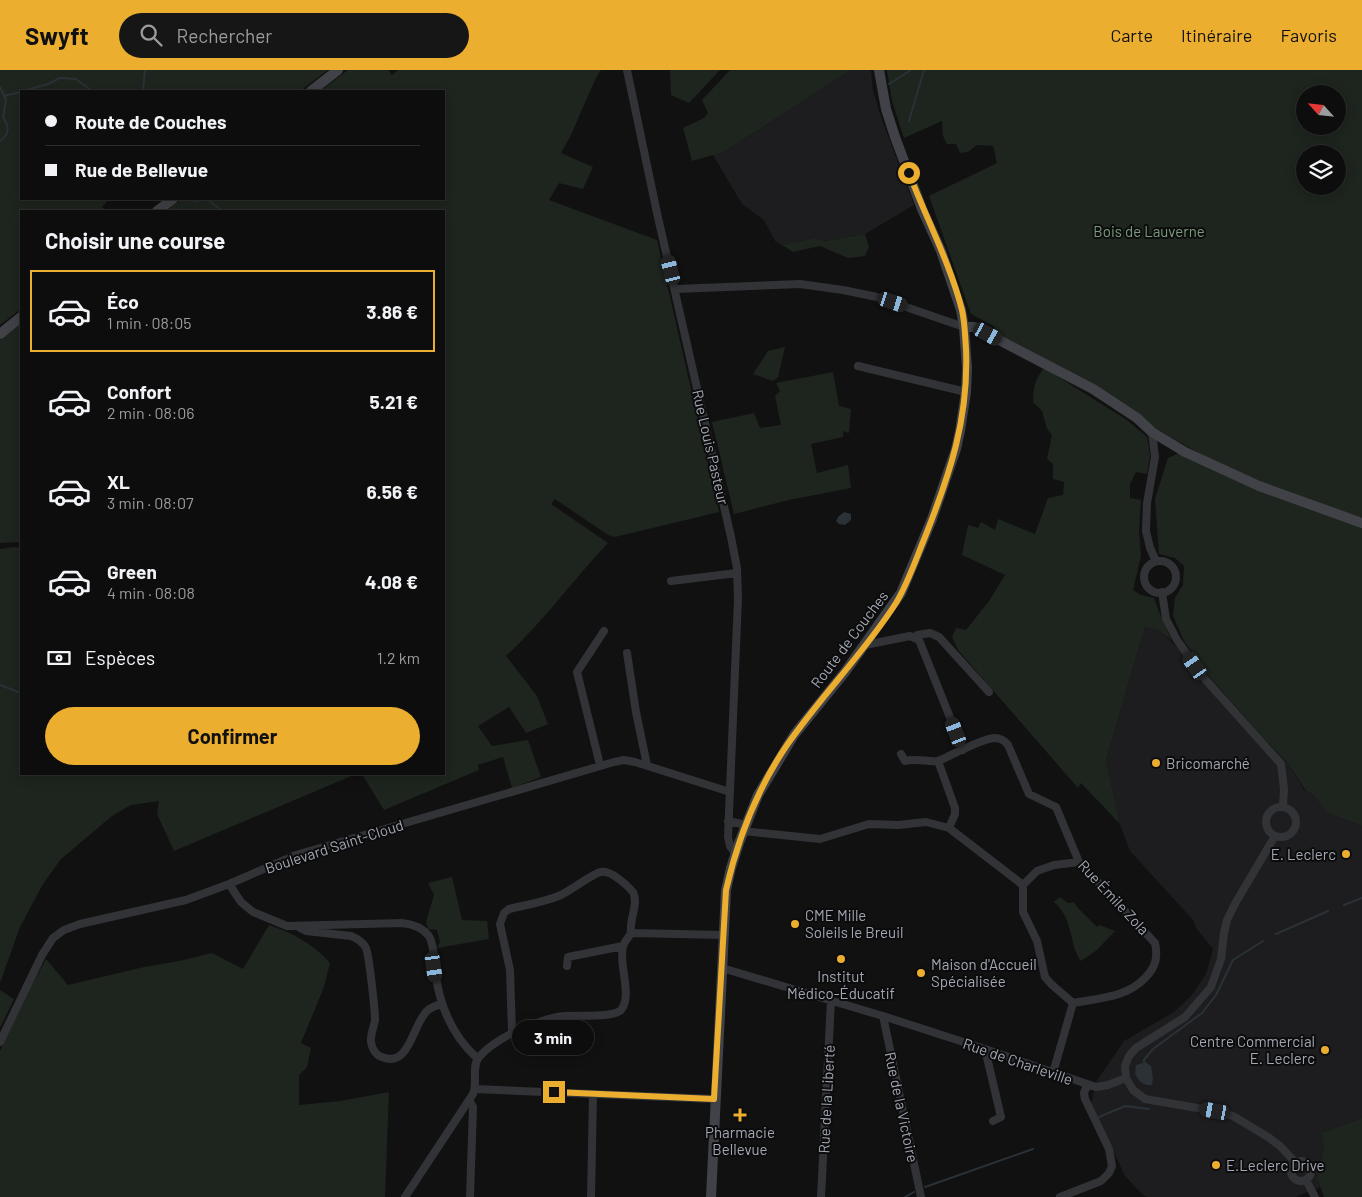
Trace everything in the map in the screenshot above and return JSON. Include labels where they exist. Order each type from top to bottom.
[{"type":"main road","points":[[312,90],[338,70]]},
{"type":"main road","name":"Route de Couches","points":[[711,1197],[714,1099],[726,890],[739,843],[758,795],[786,747],[895,604],[913,567],[932,519],[956,449],[966,392],[962,310],[941,251],[922,209],[886,109],[879,70]]},
{"type":"main road","points":[[158,210],[172,200]]},
{"type":"main road","points":[[0,334],[20,319]]},
{"type":"main road","points":[[964,327],[974,327],[1093,389],[1137,418],[1152,432],[1186,452],[1259,486],[1362,523]]},
{"type":"street","name":"Rue Louis Pasteur","points":[[627,70],[657,213],[731,537],[737,573],[738,598],[728,821],[730,846],[736,854]]},
{"type":"street","points":[[676,290],[813,285],[877,297],[964,327]]},
{"type":"street","points":[[858,366],[966,392]]},
{"type":"street","points":[[1152,432],[1155,456],[1147,503],[1146,531],[1150,548],[1156,561]]},
{"type":"street","points":[[1156,561],[1167,563],[1174,571],[1175,582],[1162,592],[1152,590],[1144,579],[1146,569],[1156,561]]},
{"type":"street","points":[[671,581],[737,573]]},
{"type":"street","points":[[1162,592],[1166,619],[1177,640],[1204,679],[1281,764],[1284,789],[1283,806]]},
{"type":"street","points":[[600,765],[577,672],[604,631]]},
{"type":"street","points":[[865,645],[930,633],[939,637],[990,692]]},
{"type":"street","points":[[916,637],[922,643],[962,750]]},
{"type":"street","points":[[627,653],[636,712],[647,765]]},
{"type":"street","name":"Rue Émile Zola","points":[[901,754],[905,761],[913,759],[931,762],[938,761],[994,738],[1005,741],[1029,794],[1056,807],[1079,862],[1155,943],[1157,954],[1153,969],[1135,988],[1122,994],[1073,1003]]},
{"type":"street","name":"Boulevard Saint-Cloud","points":[[0,1042],[42,955],[53,938],[64,930],[80,924],[186,900],[296,855],[600,765],[624,760],[647,765],[730,792]]},
{"type":"street","points":[[938,761],[956,814],[949,828]]},
{"type":"street","points":[[1283,806],[1293,812],[1296,824],[1288,835],[1283,837],[1275,836],[1268,830],[1267,817],[1274,808],[1283,806]]},
{"type":"street","points":[[728,821],[744,828],[812,839],[828,837],[869,824],[898,825],[926,822],[949,828],[1023,885]]},
{"type":"street","points":[[728,830],[739,843]]},
{"type":"street","points":[[1275,836],[1227,920],[1216,975],[1210,987],[1185,1017],[1141,1044],[1129,1056],[1125,1066],[1126,1078],[1133,1090],[1145,1098],[1215,1111],[1245,1122],[1280,1146],[1295,1162]]},
{"type":"street","points":[[1053,1073],[1073,1003],[1050,984],[1045,977],[1037,941],[1023,912],[1023,885],[1038,871],[1054,865],[1079,862]]},
{"type":"street","points":[[405,1197],[475,1089],[475,1073],[478,1059],[512,1032],[557,1017],[585,1014],[609,1016],[620,1011],[626,994],[622,946],[631,933],[631,918],[636,903],[633,892],[609,873],[599,872],[575,888],[560,895],[544,901],[509,909],[504,913],[500,924],[510,970],[512,1032]]},
{"type":"street","points":[[229,884],[240,902],[253,912],[287,926],[402,923],[416,926],[424,931],[430,937],[433,945],[436,980],[442,1004],[459,1038],[478,1059]]},
{"type":"street","points":[[299,926],[306,931],[351,936],[366,948],[375,1019],[370,1042],[377,1054],[382,1057],[396,1058],[402,1054],[424,1015],[428,1010],[442,1004]]},
{"type":"street","points":[[631,933],[724,935]]},
{"type":"street","points":[[567,966],[568,957],[622,946]]},
{"type":"street","name":"Rue de Charleville","points":[[722,968],[883,1016],[1087,1085],[1096,1087],[1108,1085],[1126,1078]]},
{"type":"street","name":"Rue de la Liberté","points":[[821,1197],[831,1000]]},
{"type":"street","name":"Rue de la Victoire","points":[[883,1016],[922,1197]]},
{"type":"street","points":[[985,1049],[1001,1118],[993,1121]]},
{"type":"street","points":[[1060,1197],[1100,1182],[1109,1173],[1112,1166],[1109,1149],[1084,1099],[1087,1085]]},
{"type":"street","points":[[475,1089],[714,1099]]},
{"type":"street","points":[[590,1197],[593,1094]]},
{"type":"street","points":[[469,1100],[472,1107],[470,1197]]},
{"type":"street","points":[[1301,1160],[1310,1165],[1311,1171],[1306,1180],[1300,1181],[1292,1176],[1291,1167],[1295,1162],[1301,1160]]},
{"type":"street","points":[[1306,1180],[1315,1197]]},
{"type":"shaded area","points":[[851,70],[871,70],[873,91],[882,120],[914,205],[865,234],[824,241],[815,238],[782,245],[775,241],[764,220],[742,204],[713,155],[724,152]]},
{"type":"shaded area","points":[[844,512],[851,514],[851,520],[845,525],[839,524],[836,521]]},
{"type":"shaded area","points":[[1145,627],[1160,631],[1206,674],[1266,741],[1285,759],[1305,791],[1313,793],[1327,813],[1362,826],[1362,1118],[1321,1133],[1324,1148],[1317,1178],[1320,1187],[1296,1197],[1148,1197],[1143,1195],[1125,1176],[1091,1104],[1096,1082],[1124,1041],[1174,1012],[1192,995],[1206,974],[1213,949],[1196,928],[1193,920],[1130,851],[1120,824],[1106,760]]},
{"type":"shaded area","points":[[1144,1061],[1151,1066],[1152,1085],[1146,1085],[1135,1074],[1136,1065]]},
{"type":"green space","points":[[0,70],[328,70],[301,90],[20,90],[20,200],[108,200],[102,207],[107,210],[20,210],[20,310],[0,325]]},
{"type":"green space","points":[[348,70],[388,70],[392,75],[398,70],[601,70],[561,153],[593,167],[583,189],[559,183],[549,200],[657,240],[719,512],[615,537],[608,535],[555,499],[551,504],[608,543],[533,629],[506,656],[537,696],[548,724],[526,733],[509,707],[478,726],[492,746],[528,740],[541,777],[512,788],[503,757],[478,765],[479,770],[384,810],[363,775],[445,775],[445,210],[167,210],[181,200],[445,200],[445,90],[321,90]]},
{"type":"green space","points":[[670,70],[720,70],[689,103],[671,95]]},
{"type":"green space","points":[[730,70],[851,70],[724,152],[692,161],[683,128],[704,118],[708,113],[702,100]]},
{"type":"green space","name":"Bois de Lauverne","points":[[887,70],[1362,70],[1362,518],[1259,482],[1206,457],[1000,335],[993,326],[971,314],[929,196],[997,163],[993,146],[977,145],[968,152],[960,153],[956,144],[947,144],[943,136],[942,121],[904,138],[892,101]]},
{"type":"green space","points":[[865,234],[869,247],[865,256],[848,258],[820,246],[793,252],[782,245],[815,238],[824,241]]},
{"type":"green space","points":[[20,325],[20,542],[0,543],[0,340]]},
{"type":"green space","points":[[785,347],[778,377],[773,381],[753,374],[768,351]]},
{"type":"green space","points":[[1044,368],[1127,420],[1147,437],[1150,455],[1147,474],[1136,472],[1130,484],[1130,498],[1141,500],[1139,531],[1141,556],[1133,590],[1141,595],[1154,598],[1172,641],[1160,631],[1145,627],[1106,760],[1120,824],[1081,783],[1078,788],[958,650],[952,637],[956,628],[966,630],[989,601],[1005,575],[962,555],[968,525],[978,528],[981,522],[995,530],[998,519],[1035,534],[1048,498],[1063,495],[1064,482],[1053,479],[1053,464],[1047,459],[1052,435],[1047,429],[1042,411],[1033,402],[1035,384]]},
{"type":"green space","points":[[833,372],[839,406],[851,409],[849,433],[843,431],[843,437],[811,444],[817,473],[848,465],[851,488],[789,500],[734,514],[712,422],[754,413],[760,428],[781,425],[775,396],[780,391],[776,383]]},
{"type":"green space","points":[[1179,453],[1362,526],[1362,826],[1327,813],[1313,794],[1306,791],[1285,759],[1266,741],[1207,674],[1184,641],[1173,616],[1175,598],[1183,585],[1184,566],[1175,558],[1159,554],[1155,499],[1168,458]]},
{"type":"green space","points":[[20,548],[20,775],[354,775],[174,851],[157,814],[159,801],[131,805],[112,816],[61,859],[43,884],[20,927],[0,983],[0,549]]},
{"type":"green space","points":[[452,877],[462,920],[487,921],[489,939],[437,948],[440,942],[437,930],[428,929],[426,922],[434,895],[428,883]]},
{"type":"green space","points":[[1060,897],[1068,903],[1074,902],[1097,927],[1099,925],[1115,931],[1097,950],[1081,961],[1074,947],[1065,917],[1061,909],[1054,902]]},
{"type":"green space","points":[[269,925],[286,931],[302,940],[317,950],[330,963],[324,987],[301,1043],[311,1048],[307,1067],[299,1075],[299,1105],[340,1101],[389,1092],[385,1197],[0,1197],[0,1051],[22,1002],[46,959],[68,985],[212,953],[243,969]]},
{"type":"green space","points":[[0,990],[14,999],[0,1028]]},
{"type":"green space","points":[[1362,1118],[1362,1197],[1324,1197],[1317,1178],[1324,1148],[1321,1133]]},
{"type":"waterway","points":[[143,90],[145,70]]},
{"type":"waterway","points":[[889,84],[911,70]]},
{"type":"waterway","points":[[909,121],[924,70]]},
{"type":"waterway","points":[[27,90],[48,84],[60,78],[76,79],[91,90]]},
{"type":"waterway","points":[[0,87],[6,100],[3,118],[8,127],[7,133],[0,141]]},
{"type":"waterway","points":[[4,96],[20,92]]},
{"type":"waterway","points":[[192,200],[202,200]]},
{"type":"waterway","points":[[208,200],[221,210]]},
{"type":"waterway","points":[[0,685],[20,693]]},
{"type":"waterway","points":[[1344,905],[1362,898]]},
{"type":"waterway","points":[[1276,934],[1328,911]]},
{"type":"waterway","points":[[1144,1063],[1144,1060],[1153,1049],[1202,1013],[1216,995],[1233,960],[1263,941]]},
{"type":"waterway","points":[[1099,1117],[1125,1106],[1149,1109]]},
{"type":"waterway","points":[[925,1187],[1033,1149]]},
{"type":"waterway","points":[[905,1197],[914,1192]]},
{"type":"place","name":"Bricomarché","points":[[1156,763]]},
{"type":"place","name":"E. Leclerc","points":[[1346,854]]},
{"type":"place","name":"CME Mille Soleils le Breuil","points":[[795,924]]},
{"type":"place","name":"Institut Médico-Éducatif","points":[[841,959]]},
{"type":"place","name":"Maison d'Accueil Spécialisée","points":[[921,973]]},
{"type":"place","name":"Centre Commercial E. Leclerc","points":[[1325,1050]]},
{"type":"place","name":"Pharmacie Bellevue","points":[[740,1115]]},
{"type":"place","name":"E.Leclerc Drive","points":[[1216,1165]]},
{"type":"route","points":[[554,1092],[714,1099],[726,890],[731,868],[751,810],[768,775],[794,735],[845,672],[895,604],[913,567],[932,519],[956,449],[960,431],[966,392],[962,310],[941,251],[922,209],[909,173]]}]
